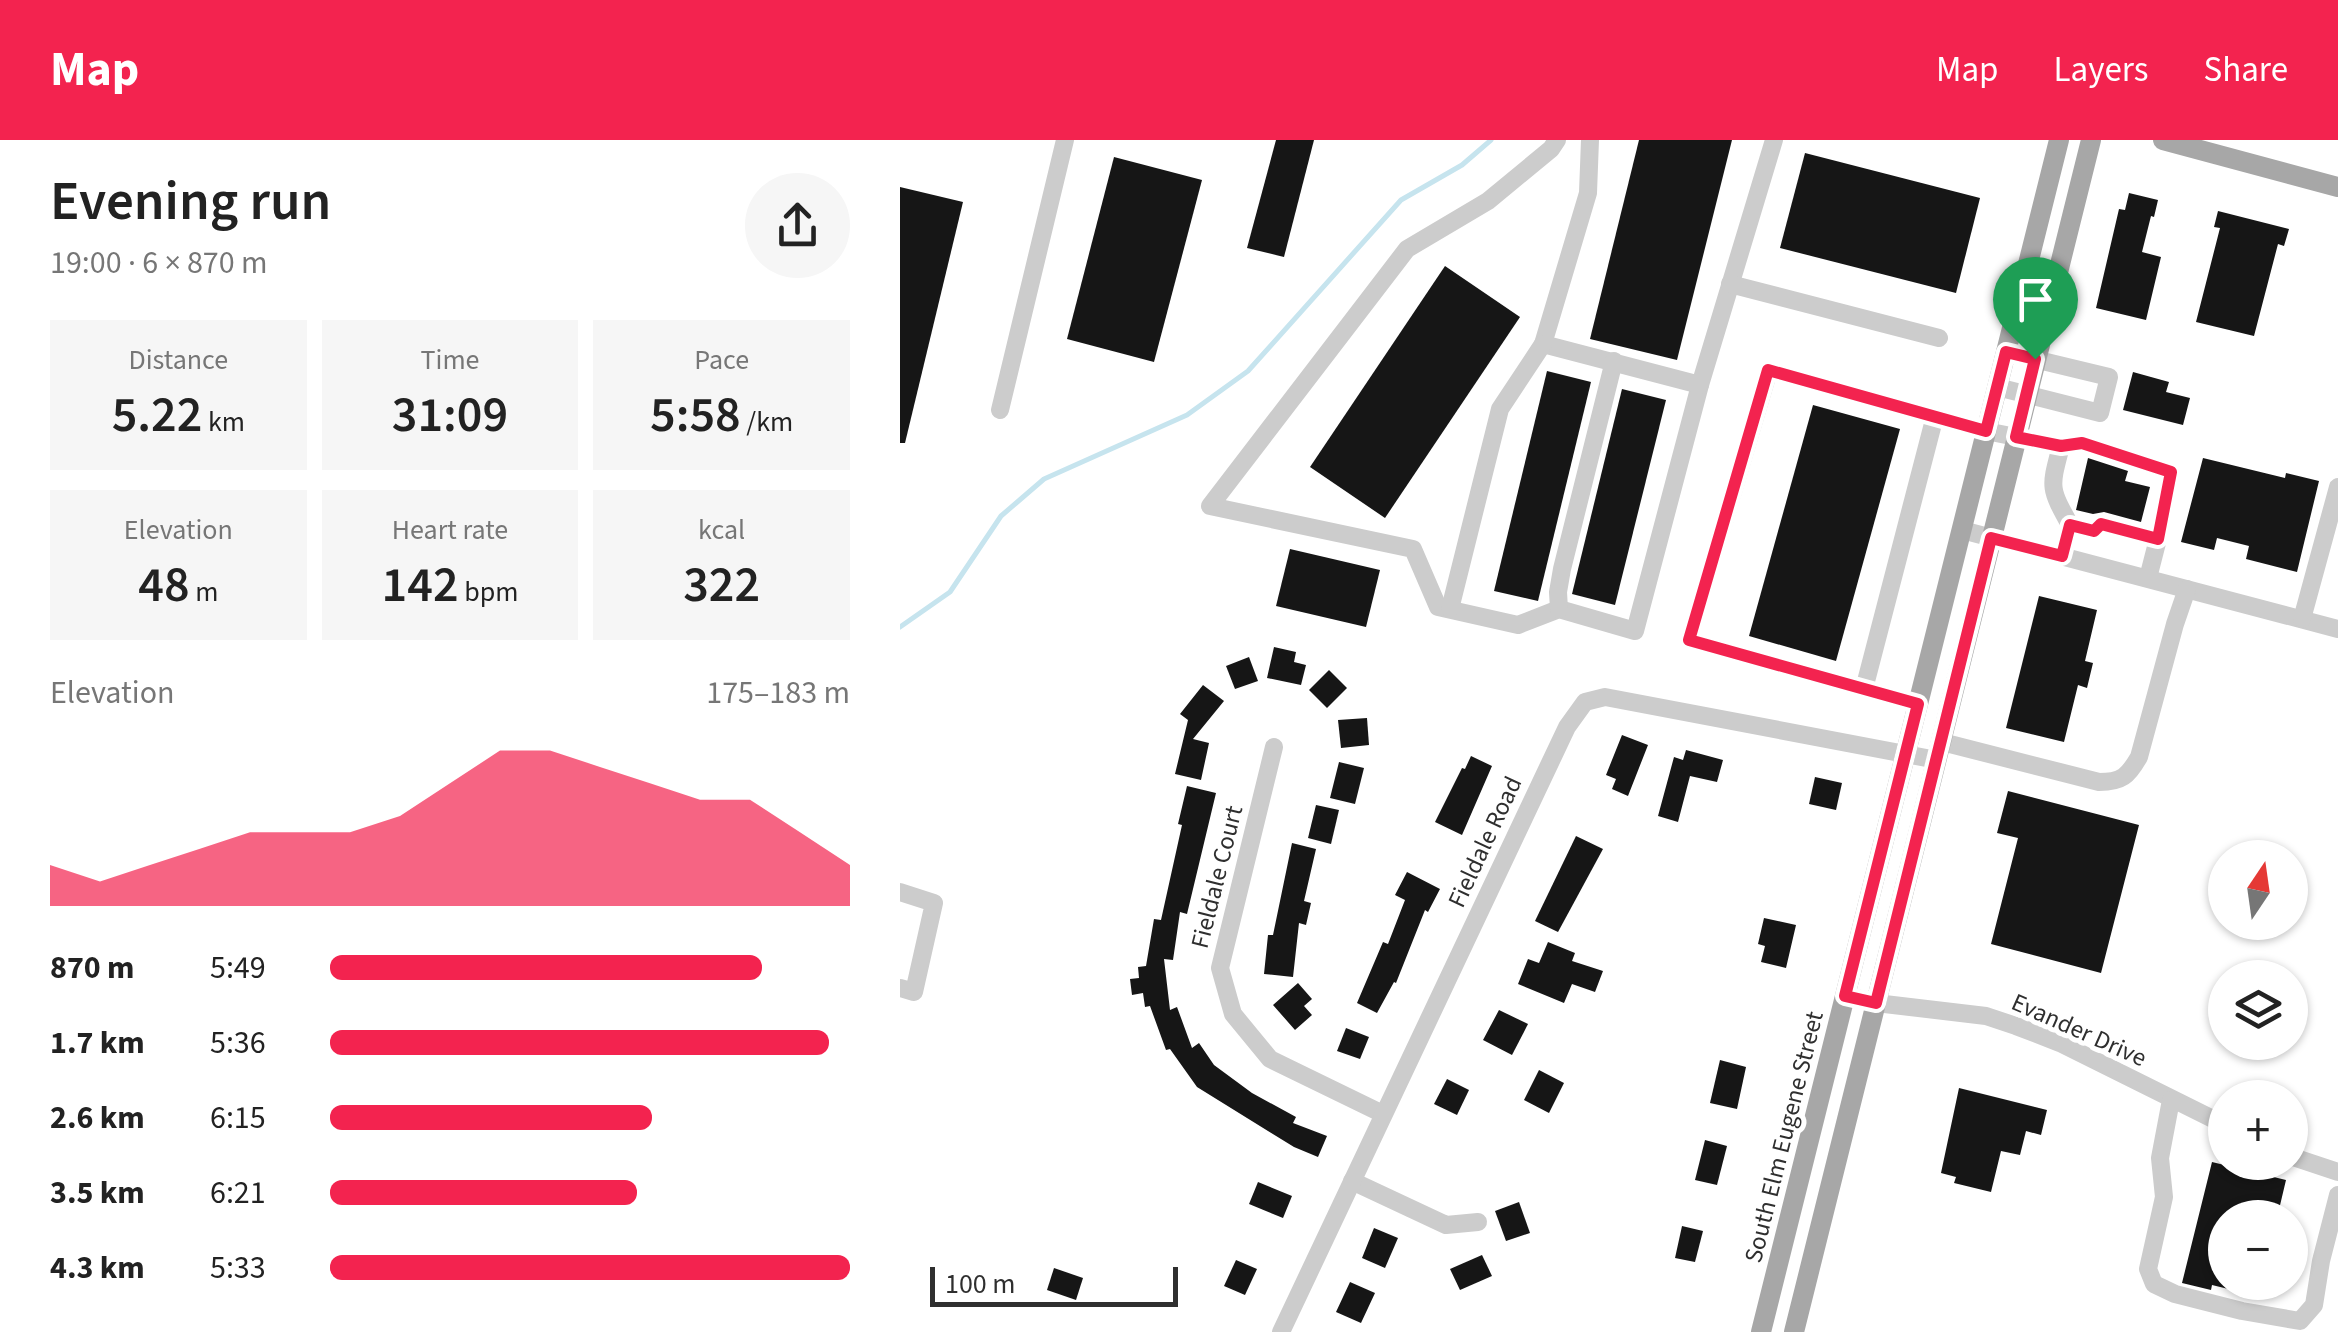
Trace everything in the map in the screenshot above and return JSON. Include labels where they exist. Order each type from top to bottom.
[{"type":"main road","name":"South Elm Eugene Street","points":[[1761,1332],[2059,140]]},
{"type":"main road","points":[[1794,1332],[2091,140]]},
{"type":"main road","points":[[2163,140],[2338,187]]},
{"type":"street","points":[[1000,410],[1064,140]]},
{"type":"street","points":[[1557,140],[1488,200],[1407,249],[1210,506],[1413,549],[1438,607],[1518,625],[1559,610],[1635,631],[1700,384],[1774,140]]},
{"type":"street","points":[[1450,609],[1500,409],[1544,344],[1588,193],[1590,140]]},
{"type":"street","points":[[1730,284],[1939,338]]},
{"type":"street","points":[[1544,344],[1700,384]]},
{"type":"street","points":[[1997,387],[2100,412],[2109,378],[2006,352]]},
{"type":"street","points":[[1559,610],[1562,569],[1614,362]]},
{"type":"street","points":[[1918,704],[1689,640],[1768,370],[1986,431],[2061,446],[2082,443],[2171,472],[2148,578]]},
{"type":"street","points":[[1864,689],[1935,416]]},
{"type":"street","points":[[2061,446],[2051,483],[2052,493],[2070,525],[2062,556]]},
{"type":"street","points":[[2302,620],[2338,487]]},
{"type":"street","points":[[2070,525],[2094,531],[2101,524],[2158,539]]},
{"type":"street","points":[[1962,530],[2338,629]]},
{"type":"street","name":"Fieldale Road","points":[[1280,1332],[1567,727],[1585,702],[1604,697],[1906,754],[1940,752],[2114,782],[2128,776],[2139,757],[2187,589]]},
{"type":"street","name":"Fieldale Court","points":[[1274,748],[1220,968],[1233,1014],[1270,1059],[1384,1114]]},
{"type":"street","points":[[900,892],[934,902],[914,992],[900,988]]},
{"type":"street","name":"Evander Drive","points":[[1845,996],[1986,1016],[2016,1026],[2208,1118]]},
{"type":"street","points":[[2172,1100],[2160,1158],[2164,1197],[2148,1269],[2154,1284],[2175,1294],[2300,1321],[2314,1305],[2320,1261],[2338,1195]]},
{"type":"street","points":[[2308,1162],[2338,1172]]},
{"type":"street","points":[[1352,1181],[1446,1224],[1478,1222]]},
{"type":"building","points":[[1276,140],[1314,140],[1284,257],[1247,248]]},
{"type":"building","points":[[1639,140],[1732,140],[1677,360],[1590,339]]},
{"type":"building","points":[[1805,153],[1980,198],[1956,293],[1780,248]]},
{"type":"building","points":[[1114,157],[1202,180],[1154,362],[1067,339]]},
{"type":"building","points":[[900,187],[963,202],[905,443],[900,443]]},
{"type":"building","points":[[2129,193],[2158,200],[2142,252],[2161,257],[2146,320],[2096,308],[2119,209],[2125,210]]},
{"type":"building","points":[[2218,211],[2289,229],[2284,246],[2278,244],[2254,336],[2196,322],[2220,228],[2214,227]]},
{"type":"building","points":[[1445,266],[1520,317],[1385,518],[1310,467]]},
{"type":"building","points":[[1547,371],[1591,382],[1538,601],[1494,591]]},
{"type":"building","points":[[2133,372],[2169,382],[2166,392],[2190,398],[2183,425],[2123,410]]},
{"type":"building","points":[[1622,389],[1666,400],[1615,605],[1572,594]]},
{"type":"building","points":[[1813,405],[1900,429],[1836,661],[1749,636]]},
{"type":"building","points":[[2088,458],[2128,471],[2125,481],[2150,487],[2141,522],[2104,512],[2076,510]]},
{"type":"building","points":[[2203,458],[2285,478],[2286,473],[2319,481],[2297,572],[2246,559],[2249,546],[2217,538],[2214,550],[2181,542]]},
{"type":"building","points":[[1290,549],[1380,570],[1366,627],[1276,606]]},
{"type":"building","points":[[2039,596],[2097,610],[2085,661],[2093,663],[2087,688],[2078,685],[2064,742],[2006,728]]},
{"type":"building","points":[[1274,647],[1296,652],[1294,662],[1306,665],[1301,685],[1267,678]]},
{"type":"building","points":[[1249,657],[1258,681],[1235,689],[1226,666]]},
{"type":"building","points":[[1329,670],[1347,688],[1327,708],[1309,690]]},
{"type":"building","points":[[1203,685],[1224,701],[1193,739],[1209,743],[1201,780],[1175,774],[1188,720],[1180,714]]},
{"type":"building","points":[[1367,718],[1369,745],[1341,748],[1338,720]]},
{"type":"building","points":[[1622,735],[1648,745],[1628,796],[1612,789],[1616,779],[1606,775]]},
{"type":"building","points":[[1686,750],[1723,760],[1717,782],[1690,776],[1678,822],[1658,816],[1674,757],[1683,760]]},
{"type":"building","points":[[1471,756],[1492,766],[1462,835],[1435,822]]},
{"type":"building","points":[[1339,762],[1364,768],[1355,804],[1330,798]]},
{"type":"building","points":[[1815,777],[1842,783],[1836,810],[1809,804]]},
{"type":"building","points":[[1187,786],[1216,793],[1187,914],[1180,912],[1173,960],[1164,959],[1170,1010],[1177,1007],[1192,1048],[1199,1043],[1214,1065],[1252,1093],[1296,1117],[1293,1123],[1327,1136],[1318,1157],[1294,1147],[1197,1087],[1170,1049],[1166,1050],[1150,1006],[1145,1007],[1143,993],[1132,995],[1130,979],[1139,978],[1138,967],[1146,966],[1154,919],[1161,920]]},
{"type":"building","points":[[2008,791],[2139,825],[2101,973],[1991,944],[2018,838],[1997,833]]},
{"type":"building","points":[[1316,805],[1339,810],[1331,844],[1308,838]]},
{"type":"building","points":[[1576,836],[1603,849],[1558,932],[1535,921]]},
{"type":"building","points":[[1292,843],[1316,849],[1304,901],[1311,903],[1306,925],[1299,923],[1293,977],[1264,974],[1268,935],[1273,935]]},
{"type":"building","points":[[1407,872],[1440,889],[1428,912],[1425,910],[1396,983],[1377,1013],[1357,1003],[1383,942],[1388,944],[1405,900],[1395,895]]},
{"type":"building","points":[[1764,918],[1796,925],[1786,968],[1761,962],[1765,946],[1758,944]]},
{"type":"building","points":[[1548,942],[1575,953],[1572,961],[1603,971],[1595,992],[1572,984],[1564,1003],[1518,984],[1528,959],[1539,963]]},
{"type":"building","points":[[1298,983],[1312,999],[1304,1006],[1312,1015],[1295,1030],[1273,1005]]},
{"type":"building","points":[[1499,1010],[1528,1024],[1512,1055],[1483,1040]]},
{"type":"building","points":[[1346,1028],[1369,1037],[1360,1059],[1337,1051]]},
{"type":"building","points":[[1720,1060],[1746,1067],[1737,1109],[1710,1103]]},
{"type":"building","points":[[1539,1070],[1564,1083],[1549,1113],[1524,1100]]},
{"type":"building","points":[[1447,1079],[1469,1090],[1457,1115],[1434,1104]]},
{"type":"building","points":[[1959,1088],[2047,1110],[2041,1135],[2026,1131],[2020,1155],[2001,1151],[1991,1192],[1954,1183],[1956,1177],[1941,1173]]},
{"type":"building","points":[[1705,1140],[1727,1146],[1717,1185],[1695,1180]]},
{"type":"building","points":[[2208,1178],[2286,1180],[2281,1200],[2208,1200],[2208,1289],[2182,1283]]},
{"type":"building","points":[[1258,1182],[1292,1196],[1283,1218],[1249,1204]]},
{"type":"building","points":[[1519,1202],[1530,1233],[1506,1241],[1495,1211]]},
{"type":"building","points":[[1682,1226],[1703,1231],[1695,1262],[1675,1258]]},
{"type":"building","points":[[1374,1228],[1398,1238],[1385,1268],[1362,1258]]},
{"type":"building","points":[[1482,1255],[1492,1276],[1460,1290],[1450,1269]]},
{"type":"building","points":[[1236,1260],[1257,1269],[1245,1295],[1224,1286]]},
{"type":"building","points":[[1054,1268],[1083,1278],[1076,1300],[1047,1290]]},
{"type":"building","points":[[1350,1282],[1375,1293],[1361,1323],[1336,1312]]},
{"type":"waterway","points":[[900,627],[950,592],[1001,516],[1044,479],[1187,415],[1248,371],[1401,200],[1462,165],[1491,140]]},
{"type":"route","points":[[2006,352],[2035,359],[2016,437],[2061,446],[2082,443],[2171,472],[2158,539],[2101,524],[2094,531],[2070,525],[2062,556],[1991,538],[1876,1003],[1845,996],[1918,704],[1689,640],[1768,370],[1986,431],[2006,352]]}]
